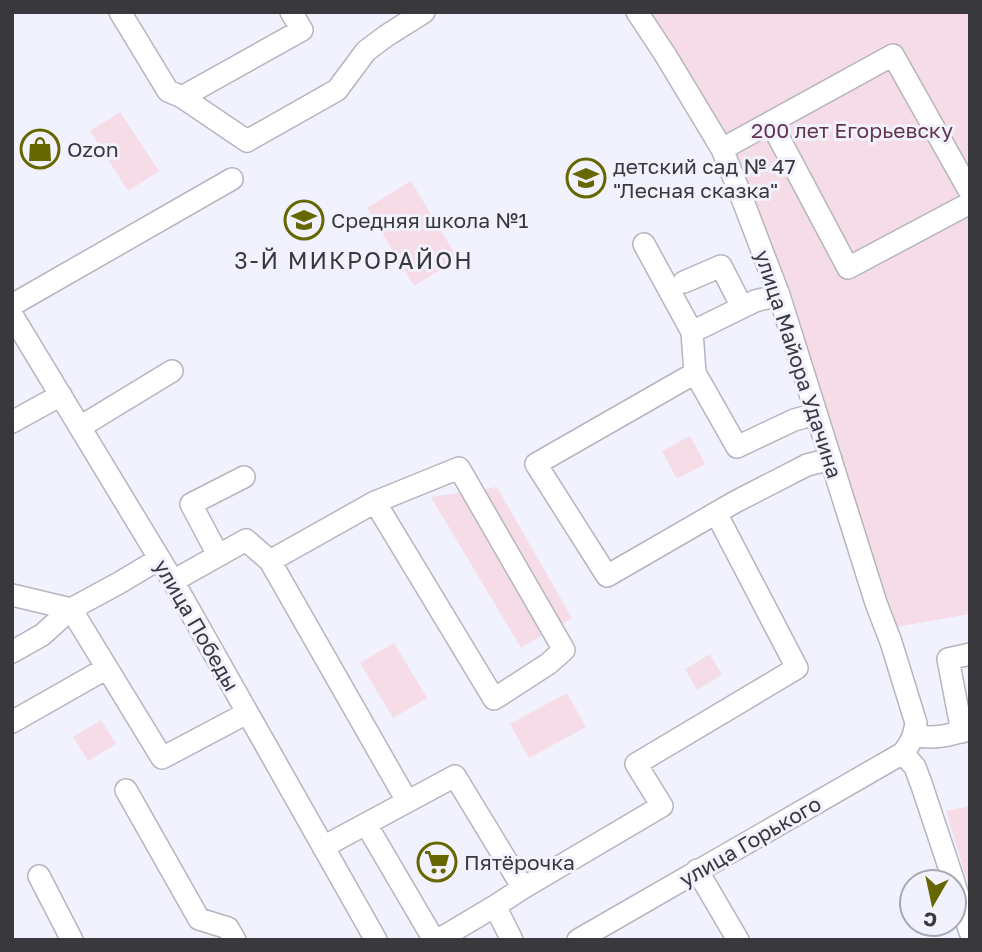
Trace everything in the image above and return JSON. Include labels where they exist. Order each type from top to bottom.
[{"type":"street","points":[[120,12],[168,91],[182,97],[247,141],[337,90],[366,51],[425,12]]},
{"type":"street","points":[[182,97],[302,30],[291,12]]},
{"type":"street","name":"улица Майора Удачина","points":[[637,12],[722,149],[779,295],[916,723],[909,744]]},
{"type":"street","points":[[722,149],[893,55],[970,192]]},
{"type":"street","points":[[771,123],[848,268],[970,204]]},
{"type":"street","points":[[12,305],[232,179]]},
{"type":"street","points":[[644,244],[692,332],[695,373],[737,447],[794,420],[816,414]]},
{"type":"street","points":[[684,282],[721,266],[742,307]]},
{"type":"street","points":[[692,332],[755,301],[779,295]]},
{"type":"street","name":"улица Победы","points":[[12,314],[173,581],[376,940]]},
{"type":"street","points":[[80,427],[172,372]]},
{"type":"street","points":[[695,373],[536,464],[607,576],[716,513],[807,465],[831,459]]},
{"type":"street","points":[[15,415],[61,395]]},
{"type":"street","points":[[270,561],[375,502],[458,468],[564,650],[548,664],[494,699],[375,502]]},
{"type":"street","points":[[218,555],[191,504],[244,477]]},
{"type":"street","points":[[366,824],[436,940],[662,806],[636,764],[797,668],[716,513]]},
{"type":"street","points":[[173,581],[246,540],[270,561],[407,801]]},
{"type":"street","points":[[12,652],[42,635],[71,609],[159,559]]},
{"type":"street","points":[[12,595],[71,609],[162,758],[247,713]]},
{"type":"street","points":[[949,868],[909,744],[966,730],[948,659],[970,654]]},
{"type":"street","points":[[12,722],[107,668]]},
{"type":"street","name":"улица Горького","points":[[578,940],[909,744]]},
{"type":"street","points":[[323,847],[455,776],[523,888]]},
{"type":"street","points":[[126,790],[200,919],[228,928],[235,940]]},
{"type":"street","points":[[698,870],[738,940]]},
{"type":"street","points":[[39,876],[72,940]]},
{"type":"street","points":[[495,906],[512,940]]},
{"type":"green space","name":"200 лет Егорьевску","points":[[642,12],[970,12],[970,614],[890,628],[744,180]]},
{"type":"green space","points":[[120,112],[159,171],[128,191],[90,131]]},
{"type":"green space","points":[[411,181],[458,259],[414,286],[367,208]]},
{"type":"green space","points":[[690,436],[705,464],[677,479],[662,451]]},
{"type":"green space","points":[[497,487],[572,618],[521,648],[431,497]]},
{"type":"green space","points":[[394,643],[427,698],[393,718],[360,663]]},
{"type":"green space","points":[[710,654],[722,675],[697,690],[685,669]]},
{"type":"green space","points":[[567,693],[586,727],[529,758],[510,724]]},
{"type":"green space","points":[[101,720],[116,744],[88,761],[73,737]]},
{"type":"green space","points":[[970,806],[970,891],[968,868],[963,868],[946,811]]},
{"type":"place","name":"Ozon","points":[[40,149]]},
{"type":"place","name":"детский сад № 47 \"Лесная сказка\"","points":[[586,178]]},
{"type":"place","name":"Средняя школа №1","points":[[304,220]]},
{"type":"place","name":"Пятёрочка","points":[[437,862]]},
{"type":"district","name":"3-Й МИКРОРАЙОН","points":[[354,260]]}]
